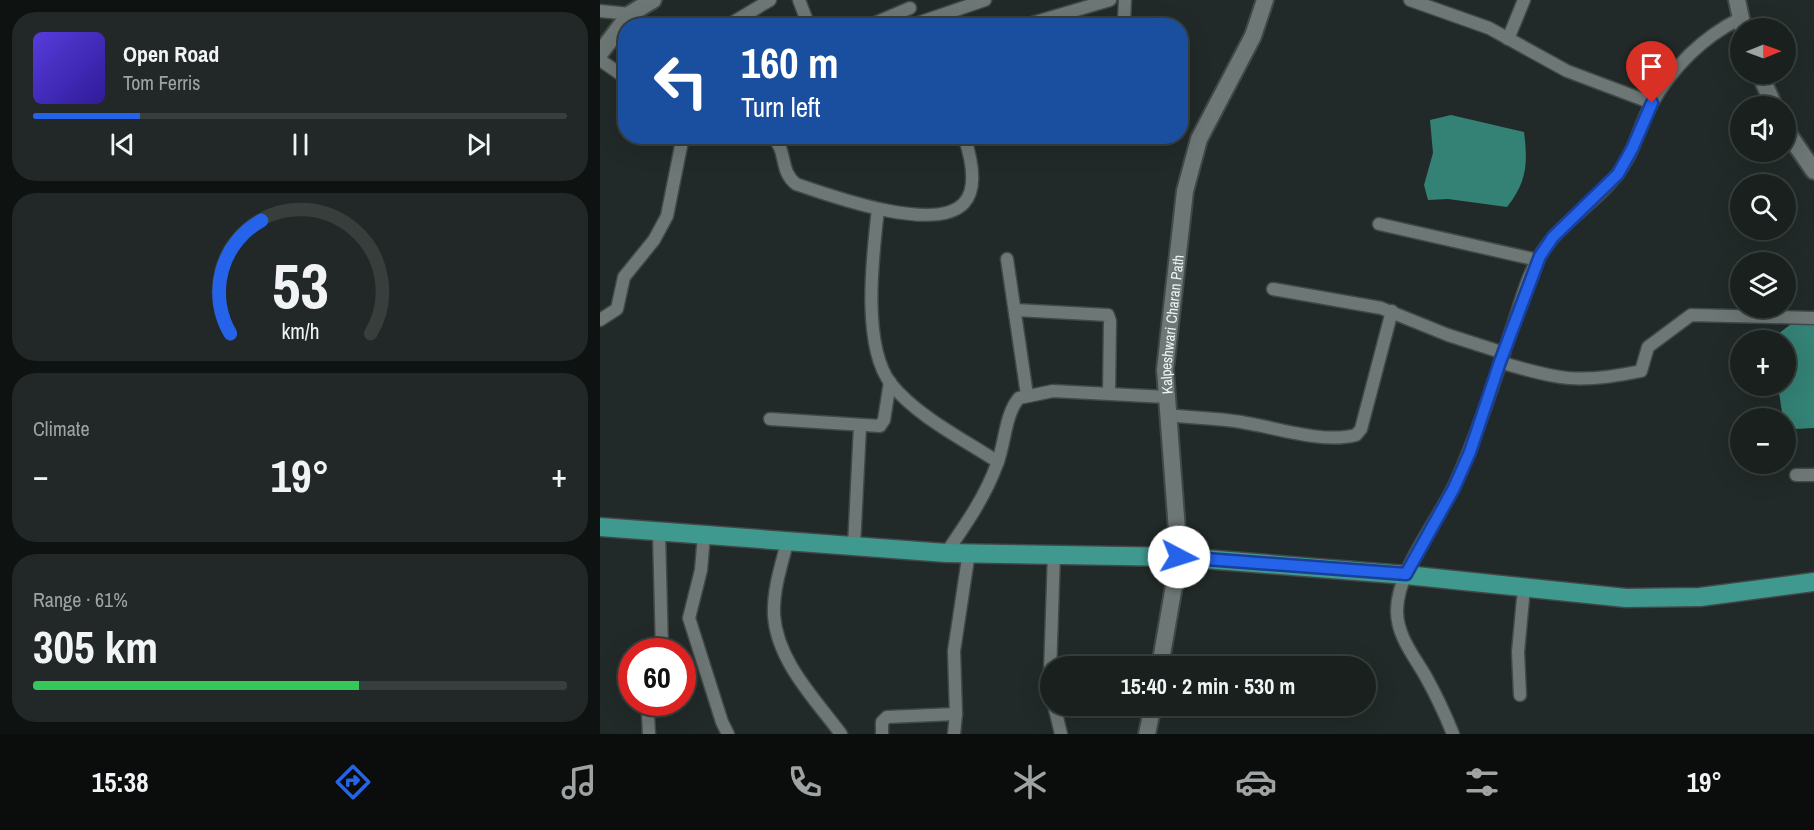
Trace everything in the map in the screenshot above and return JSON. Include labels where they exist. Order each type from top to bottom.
[{"type":"main road","points":[[600,527],[787,543],[946,553],[1054,553],[1179,557],[1406,574],[1626,598],[1700,597],[1814,582]]},
{"type":"street","points":[[616,0],[625,14]]},
{"type":"street","points":[[622,18],[625,14],[653,0]]},
{"type":"street","points":[[740,18],[770,0]]},
{"type":"street","points":[[799,0],[805,18]]},
{"type":"street","points":[[935,18],[985,0]]},
{"type":"street","points":[[1049,18],[1110,0]]},
{"type":"street","points":[[1124,18],[1125,0]]},
{"type":"street","name":"Kalpeshwari Charan Path","points":[[1162,656],[1179,557],[1165,370],[1190,166],[1213,109],[1253,36],[1265,0]]},
{"type":"street","points":[[1410,0],[1489,28],[1566,71],[1652,103]]},
{"type":"street","points":[[1508,39],[1524,0]]},
{"type":"street","points":[[1737,0],[1740,18]]},
{"type":"street","points":[[883,18],[910,4]]},
{"type":"street","points":[[600,10],[625,14]]},
{"type":"street","points":[[600,53],[618,25]]},
{"type":"street","points":[[1453,734],[1444,711],[1403,639],[1398,624],[1398,597],[1406,574],[1454,488],[1470,452],[1538,260],[1553,237],[1618,174],[1632,149],[1652,103],[1684,58],[1720,28],[1730,26]]},
{"type":"street","points":[[600,60],[618,72]]},
{"type":"street","points":[[600,320],[617,309],[624,277],[662,229],[671,202],[682,144]]},
{"type":"street","points":[[779,144],[782,148],[786,175],[796,184],[878,208],[933,214],[948,212],[966,201],[972,177],[966,144]]},
{"type":"street","points":[[1796,145],[1814,171]]},
{"type":"street","points":[[878,208],[872,306],[879,352],[890,382],[914,407],[998,462]]},
{"type":"street","points":[[1379,224],[1538,260]]},
{"type":"street","points":[[1007,259],[1027,395]]},
{"type":"street","points":[[1273,289],[1392,311],[1551,378],[1605,379],[1641,371],[1648,347],[1691,315],[1814,318]]},
{"type":"street","points":[[1015,310],[1108,315],[1110,321],[1109,393]]},
{"type":"street","points":[[1167,416],[1240,422],[1286,431],[1338,437],[1356,435],[1361,429],[1392,311]]},
{"type":"street","points":[[770,420],[860,426],[882,425],[890,382]]},
{"type":"street","points":[[946,553],[979,504],[998,462],[1012,408],[1019,398],[1053,391],[1166,398]]},
{"type":"street","points":[[854,546],[860,426]]},
{"type":"street","points":[[1796,476],[1814,475]]},
{"type":"street","points":[[659,533],[662,638]]},
{"type":"street","points":[[704,535],[700,570],[689,618],[722,722],[728,734]]},
{"type":"street","points":[[787,543],[776,588],[776,631],[790,663],[819,708],[840,734]]},
{"type":"street","points":[[954,734],[956,714],[954,651],[969,552]]},
{"type":"street","points":[[1051,656],[1054,553]]},
{"type":"street","points":[[1520,695],[1518,652],[1524,588]]},
{"type":"street","points":[[882,734],[882,722],[887,717],[956,714]]},
{"type":"street","points":[[648,716],[649,734]]},
{"type":"street","points":[[1057,716],[1061,734]]},
{"type":"street","points":[[1147,734],[1151,716]]},
{"type":"shaded area","points":[[1451,115],[1524,132],[1526,163],[1524,172],[1519,189],[1507,207],[1448,199],[1428,200],[1424,185],[1433,153],[1430,120]]},
{"type":"shaded area","points":[[1795,321],[1814,323],[1814,428],[1796,429],[1796,408],[1781,408],[1780,396],[1796,396],[1796,330],[1783,330]]},
{"type":"route","points":[[1179,557],[1406,574],[1454,488],[1470,452],[1530,277],[1540,256],[1553,237],[1618,174],[1626,162],[1652,103]]}]
